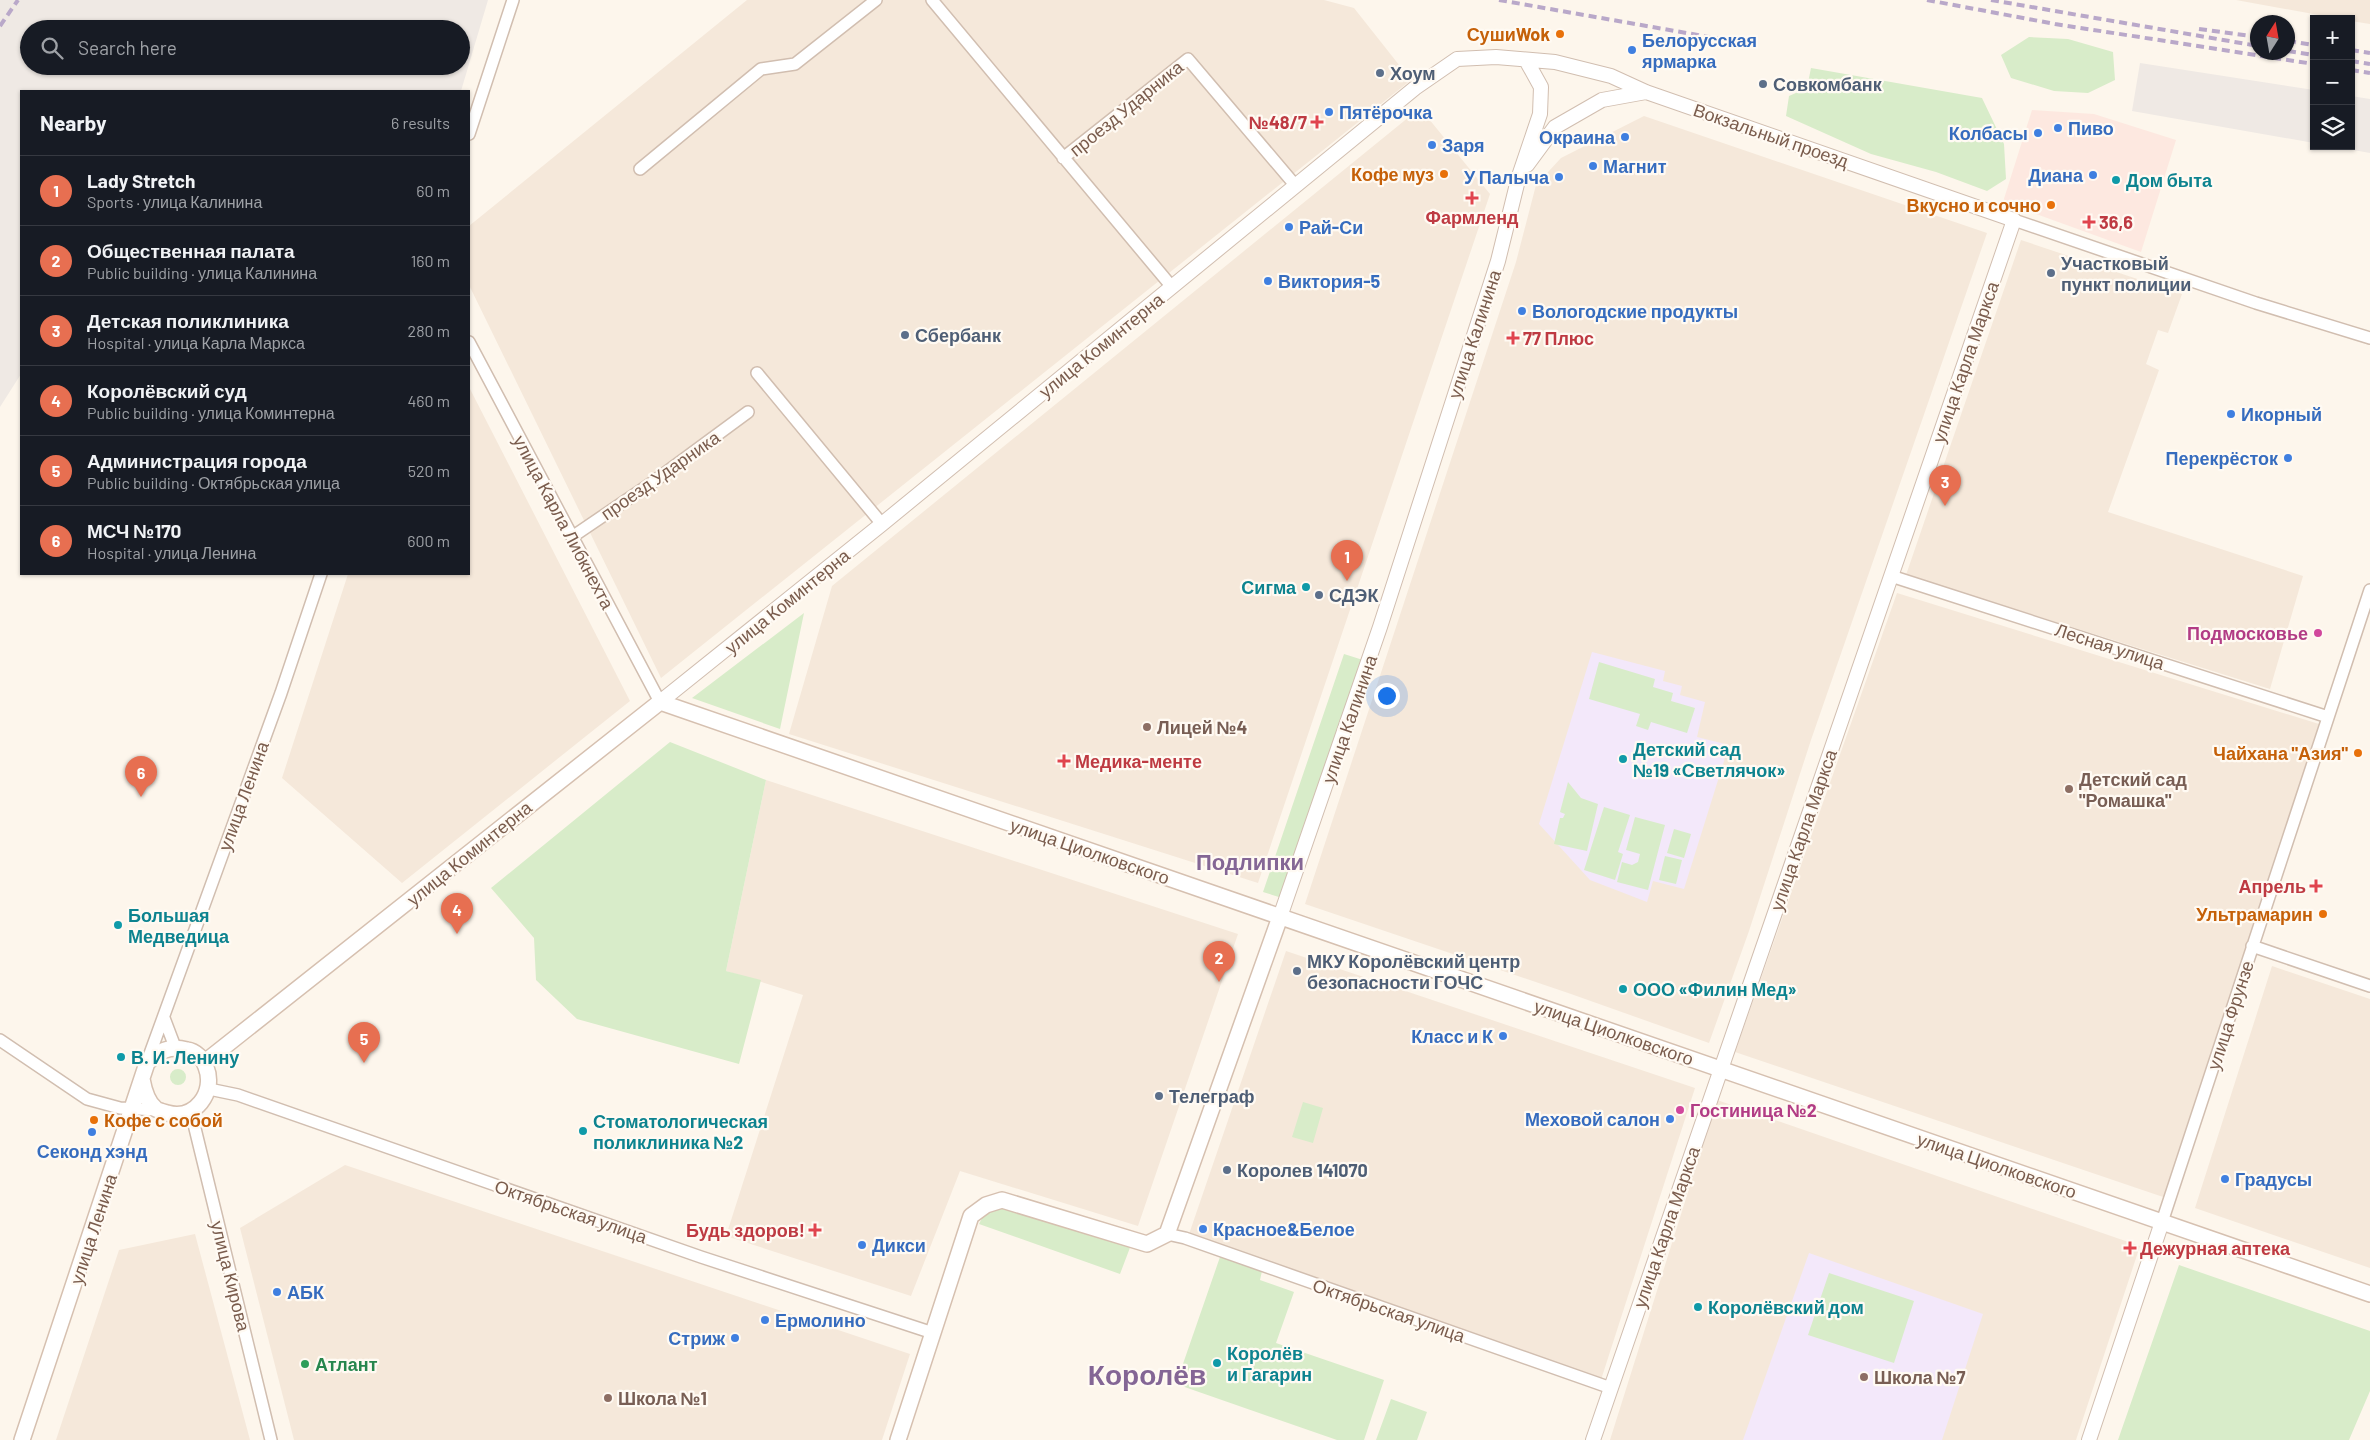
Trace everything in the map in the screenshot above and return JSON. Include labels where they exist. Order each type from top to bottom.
[{"type":"main road","name":"улица Циолковского","points":[[660,702],[2370,1294]]},
{"type":"main road","name":"улица Коминтерна","points":[[205,1062],[660,702]]},
{"type":"main road","name":"улица Калинина","points":[[1166,1234],[1280,917]]},
{"type":"main road","points":[[142,1079],[145,1095],[156,1110],[173,1115],[191,1112],[203,1102],[209,1089],[210,1075],[205,1062],[192,1051],[175,1047],[159,1052],[147,1064]]},
{"type":"main road","name":"улица Ленина","points":[[22,1440],[147,1064]]},
{"type":"main road","points":[[898,1440],[971,1216],[986,1205],[1002,1200],[1147,1244],[1166,1234]]},
{"type":"street","points":[[470,131],[514,0]]},
{"type":"street","points":[[640,169],[761,69],[796,64],[876,0]]},
{"type":"street","points":[[932,0],[1172,288]]},
{"type":"street","name":"Вокзальный проезд","points":[[1415,88],[1457,60],[1496,57],[1555,62],[1611,76],[1646,92],[2014,220]]},
{"type":"street","name":"проезд Ударника","points":[[1064,158],[1188,59],[1295,185]]},
{"type":"street","name":"улица Калинина","points":[[1280,917],[1380,627],[1498,261],[1519,176],[1540,114],[1541,87],[1526,60]]},
{"type":"street","points":[[1602,100],[1611,76]]},
{"type":"street","name":"улица Коминтерна","points":[[660,702],[882,524],[1415,88]]},
{"type":"street","points":[[1519,176],[1556,127],[1602,100],[1646,92]]},
{"type":"street","points":[[2014,220],[2256,303],[2370,338]]},
{"type":"street","name":"улица Карла Маркса","points":[[1593,1440],[2014,220]]},
{"type":"street","name":"улица Карла Либкнехта","points":[[470,344],[660,702]]},
{"type":"street","points":[[757,374],[882,524]]},
{"type":"street","name":"проезд Ударника","points":[[572,537],[653,482],[748,412]]},
{"type":"street","name":"улица Ленина","points":[[147,1064],[321,575]]},
{"type":"street","name":"Лесная улица","points":[[1891,576],[2328,717]]},
{"type":"street","name":"улица Фрунзе","points":[[2089,1440],[2370,590]]},
{"type":"street","points":[[2252,946],[2370,986]]},
{"type":"street","points":[[164,1018],[175,1047]]},
{"type":"street","points":[[0,1040],[87,1099],[104,1105],[133,1110],[156,1110]]},
{"type":"street","name":"Октябрьская улица","points":[[209,1089],[238,1096],[701,1257],[934,1333]]},
{"type":"street","name":"улица Кирова","points":[[191,1112],[271,1440]]},
{"type":"street","name":"Октябрьская улица","points":[[1166,1234],[1186,1238],[1611,1388]]},
{"type":"shaded area","points":[[0,0],[488,0],[470,61],[470,20],[20,20],[20,75],[466,75],[461,90],[20,90],[20,376],[0,407]]},
{"type":"shaded area","points":[[747,0],[1324,0],[1354,8],[1411,80],[661,678],[470,287],[470,225]]},
{"type":"shaded area","points":[[2236,0],[2370,0],[2370,24],[2355,22],[2355,15],[2319,15]]},
{"type":"shaded area","points":[[2140,63],[2310,89],[2310,142],[2132,111]]},
{"type":"shaded area","points":[[2355,97],[2370,99],[2370,153],[2353,150],[2355,150]]},
{"type":"shaded area","points":[[1420,108],[1490,194],[1258,883],[789,734],[832,586]]},
{"type":"shaded area","points":[[2032,110],[2094,114],[2176,140],[2141,252],[2003,202]]},
{"type":"shaded area","points":[[1644,116],[1987,233],[1811,740],[1749,931],[1709,1043],[1305,904],[1516,262],[1536,185],[1561,158]]},
{"type":"shaded area","points":[[2021,240],[2182,294],[2168,333],[2158,330],[2146,364],[2159,370],[2108,512],[2303,576],[2270,689],[1906,575]]},
{"type":"shaded area","points":[[470,389],[630,701],[402,883],[282,778],[348,575],[470,575]]},
{"type":"shaded area","points":[[1897,593],[2319,724],[2169,1199],[1735,1052]]},
{"type":"shaded area","points":[[1592,652],[1665,671],[1663,681],[1682,686],[1680,695],[1705,702],[1697,737],[1729,745],[1684,889],[1653,881],[1647,902],[1590,880],[1539,824]]},
{"type":"shaded area","points":[[766,780],[1238,934],[1138,1226],[960,1171],[911,1296],[726,1236],[803,995],[726,971]]},
{"type":"shaded area","points":[[1286,951],[1695,1088],[1599,1386],[1187,1240]]},
{"type":"shaded area","points":[[2272,966],[2370,999],[2370,1268],[2195,1208]]},
{"type":"shaded area","points":[[1717,1100],[2140,1246],[2076,1440],[1610,1440]]},
{"type":"shaded area","points":[[345,1165],[910,1354],[882,1440],[294,1440],[240,1228]]},
{"type":"shaded area","points":[[195,1234],[250,1440],[56,1440],[119,1250]]},
{"type":"shaded area","name":"Школа №7","points":[[1809,1253],[1983,1314],[1942,1440],[1743,1440]]},
{"type":"green space","points":[[2029,37],[2068,39],[2113,52],[2115,80],[2088,93],[2054,91],[2011,78],[2001,55]]},
{"type":"green space","points":[[1811,68],[1982,98],[2004,144],[2006,179],[1987,191],[1936,172],[1871,154],[1786,116],[1789,96],[1807,88]]},
{"type":"green space","points":[[804,613],[780,729],[692,698]]},
{"type":"green space","points":[[1344,654],[1363,660],[1282,898],[1263,892]]},
{"type":"green space","points":[[1599,662],[1655,679],[1653,687],[1673,693],[1671,701],[1695,708],[1687,733],[1651,722],[1648,730],[1636,726],[1640,714],[1589,699]]},
{"type":"green space","points":[[670,742],[766,780],[726,971],[761,980],[739,1064],[577,1019],[536,980],[534,938],[491,888]]},
{"type":"green space","points":[[1568,782],[1581,798],[1598,804],[1587,851],[1554,844],[1560,818],[1563,818],[1565,814],[1560,812]]},
{"type":"green space","points":[[1604,807],[1630,815],[1618,852],[1623,854],[1615,880],[1584,870]]},
{"type":"green space","points":[[1635,817],[1665,825],[1648,890],[1617,882],[1622,862],[1632,865],[1638,862],[1640,854],[1626,850]]},
{"type":"green space","points":[[1674,829],[1691,834],[1684,858],[1667,853]]},
{"type":"green space","points":[[1665,856],[1682,860],[1676,884],[1659,880]]},
{"type":"green space","points":[[175,1069],[181,1069],[186,1074],[184,1083],[175,1085],[170,1080],[170,1074]]},
{"type":"green space","points":[[1303,1102],[1323,1108],[1313,1143],[1292,1137]]},
{"type":"green space","points":[[1002,1206],[1131,1245],[1120,1274],[979,1224],[984,1214]]},
{"type":"green space","points":[[1220,1257],[1262,1271],[1260,1280],[1294,1292],[1276,1343],[1384,1380],[1364,1440],[1337,1440],[1176,1384]]},
{"type":"green space","points":[[2179,1265],[2370,1331],[2370,1391],[2349,1440],[2118,1440]]},
{"type":"green space","points":[[1829,1273],[1914,1301],[1894,1363],[1808,1335]]},
{"type":"green space","points":[[1391,1399],[1427,1412],[1417,1440],[1376,1440]]},
{"type":"railway","points":[[0,26],[18,0]]},
{"type":"railway","points":[[1499,0],[1743,43]]},
{"type":"railway","points":[[1927,0],[2055,24],[2310,63]]},
{"type":"railway","points":[[1991,0],[2250,45]]},
{"type":"railway","points":[[2199,29],[2250,36]]},
{"type":"railway","points":[[2295,42],[2310,44]]},
{"type":"railway","points":[[2355,51],[2370,53]]},
{"type":"railway","points":[[2295,52],[2310,54]]},
{"type":"railway","points":[[2355,62],[2370,64]]},
{"type":"railway","points":[[2355,71],[2370,73]]},
{"type":"place","name":"СушиWok","points":[[1560,34]]},
{"type":"place","name":"Белорусская ярмарка","points":[[1632,50]]},
{"type":"place","name":"Хоум","points":[[1380,73]]},
{"type":"place","name":"Совкомбанк","points":[[1763,84]]},
{"type":"place","name":"Пятёрочка","points":[[1329,112]]},
{"type":"place","name":"№48/7","points":[[1317,122]]},
{"type":"place","name":"Пиво","points":[[2058,128]]},
{"type":"place","name":"Колбасы","points":[[2038,133]]},
{"type":"place","name":"Окраина","points":[[1625,137]]},
{"type":"place","name":"Заря","points":[[1432,145]]},
{"type":"place","name":"Магнит","points":[[1593,166]]},
{"type":"place","name":"Кофе муз","points":[[1444,174]]},
{"type":"place","name":"Диана","points":[[2093,175]]},
{"type":"place","name":"У Палыча","points":[[1559,177]]},
{"type":"place","name":"Дом быта","points":[[2116,180]]},
{"type":"place","name":"Фармленд","points":[[1472,198]]},
{"type":"place","name":"Вкусно и сочно","points":[[2051,205]]},
{"type":"place","name":"36,6","points":[[2089,222]]},
{"type":"place","name":"Рай-Си","points":[[1289,227]]},
{"type":"place","name":"Участковый пункт полиции","points":[[2051,273]]},
{"type":"place","name":"Виктория-5","points":[[1268,281]]},
{"type":"place","name":"Вологодские продукты","points":[[1522,311]]},
{"type":"place","name":"Сбербанк","points":[[905,335]]},
{"type":"place","name":"77 Плюс","points":[[1513,338]]},
{"type":"place","name":"Икорный","points":[[2231,414]]},
{"type":"place","name":"Перекрёсток","points":[[2288,458]]},
{"type":"place","name":"Детская поликлиника","points":[[1945,506]]},
{"type":"place","name":"Lady Stretch","points":[[1347,581]]},
{"type":"place","name":"Сигма","points":[[1306,587]]},
{"type":"place","name":"СДЭК","points":[[1319,595]]},
{"type":"place","name":"Подмосковье","points":[[2318,633]]},
{"type":"place","name":"Лицей №4","points":[[1147,727]]},
{"type":"place","name":"Чайхана \"Азия\"","points":[[2358,753]]},
{"type":"place","name":"Детский сад №19 «Светлячок»","points":[[1623,759]]},
{"type":"place","name":"Медика-менте","points":[[1064,761]]},
{"type":"place","name":"Детский сад \"Ромашка\"","points":[[2069,789]]},
{"type":"place","name":"МСЧ №170","points":[[141,797]]},
{"type":"place","name":"Апрель","points":[[2316,886]]},
{"type":"place","name":"Ультрамарин","points":[[2323,914]]},
{"type":"place","name":"Большая Медведица","points":[[118,925]]},
{"type":"place","name":"Королёвский суд","points":[[457,934]]},
{"type":"place","name":"МКУ Королёвский центр безопасности ГОЧС","points":[[1297,971]]},
{"type":"place","name":"Общественная палата","points":[[1219,982]]},
{"type":"place","name":"ООО «Филин Мед»","points":[[1623,989]]},
{"type":"place","name":"Класс и К","points":[[1503,1036]]},
{"type":"place","name":"В. И. Ленину","points":[[121,1057]]},
{"type":"place","name":"Администрация города","points":[[364,1063]]},
{"type":"place","name":"Телеграф","points":[[1159,1096]]},
{"type":"place","name":"Гостиница №2","points":[[1680,1110]]},
{"type":"place","name":"Меховой салон","points":[[1670,1119]]},
{"type":"place","name":"Кофе с собой","points":[[94,1120]]},
{"type":"place","name":"Стоматологическая поликлиника №2","points":[[583,1131]]},
{"type":"place","name":"Секонд хэнд","points":[[92,1132]]},
{"type":"place","name":"Королев 141070","points":[[1227,1170]]},
{"type":"place","name":"Градусы","points":[[2225,1179]]},
{"type":"place","name":"Красное&Белое","points":[[1203,1229]]},
{"type":"place","name":"Будь здоров!","points":[[815,1230]]},
{"type":"place","name":"Дикси","points":[[862,1245]]},
{"type":"place","name":"Дежурная аптека","points":[[2130,1248]]},
{"type":"place","name":"АБК","points":[[277,1292]]},
{"type":"place","name":"Королёвский дом","points":[[1698,1307]]},
{"type":"place","name":"Ермолино","points":[[765,1320]]},
{"type":"place","name":"Стриж","points":[[735,1338]]},
{"type":"place","name":"Королёв и Гагарин","points":[[1217,1363]]},
{"type":"place","name":"Атлант","points":[[305,1364]]},
{"type":"place","name":"Школа №7","points":[[1864,1377]]},
{"type":"place","name":"Школа №1","points":[[608,1398]]},
{"type":"district","name":"Подлипки","points":[[1250,861]]},
{"type":"district","name":"Королёв","points":[[1147,1374]]}]
